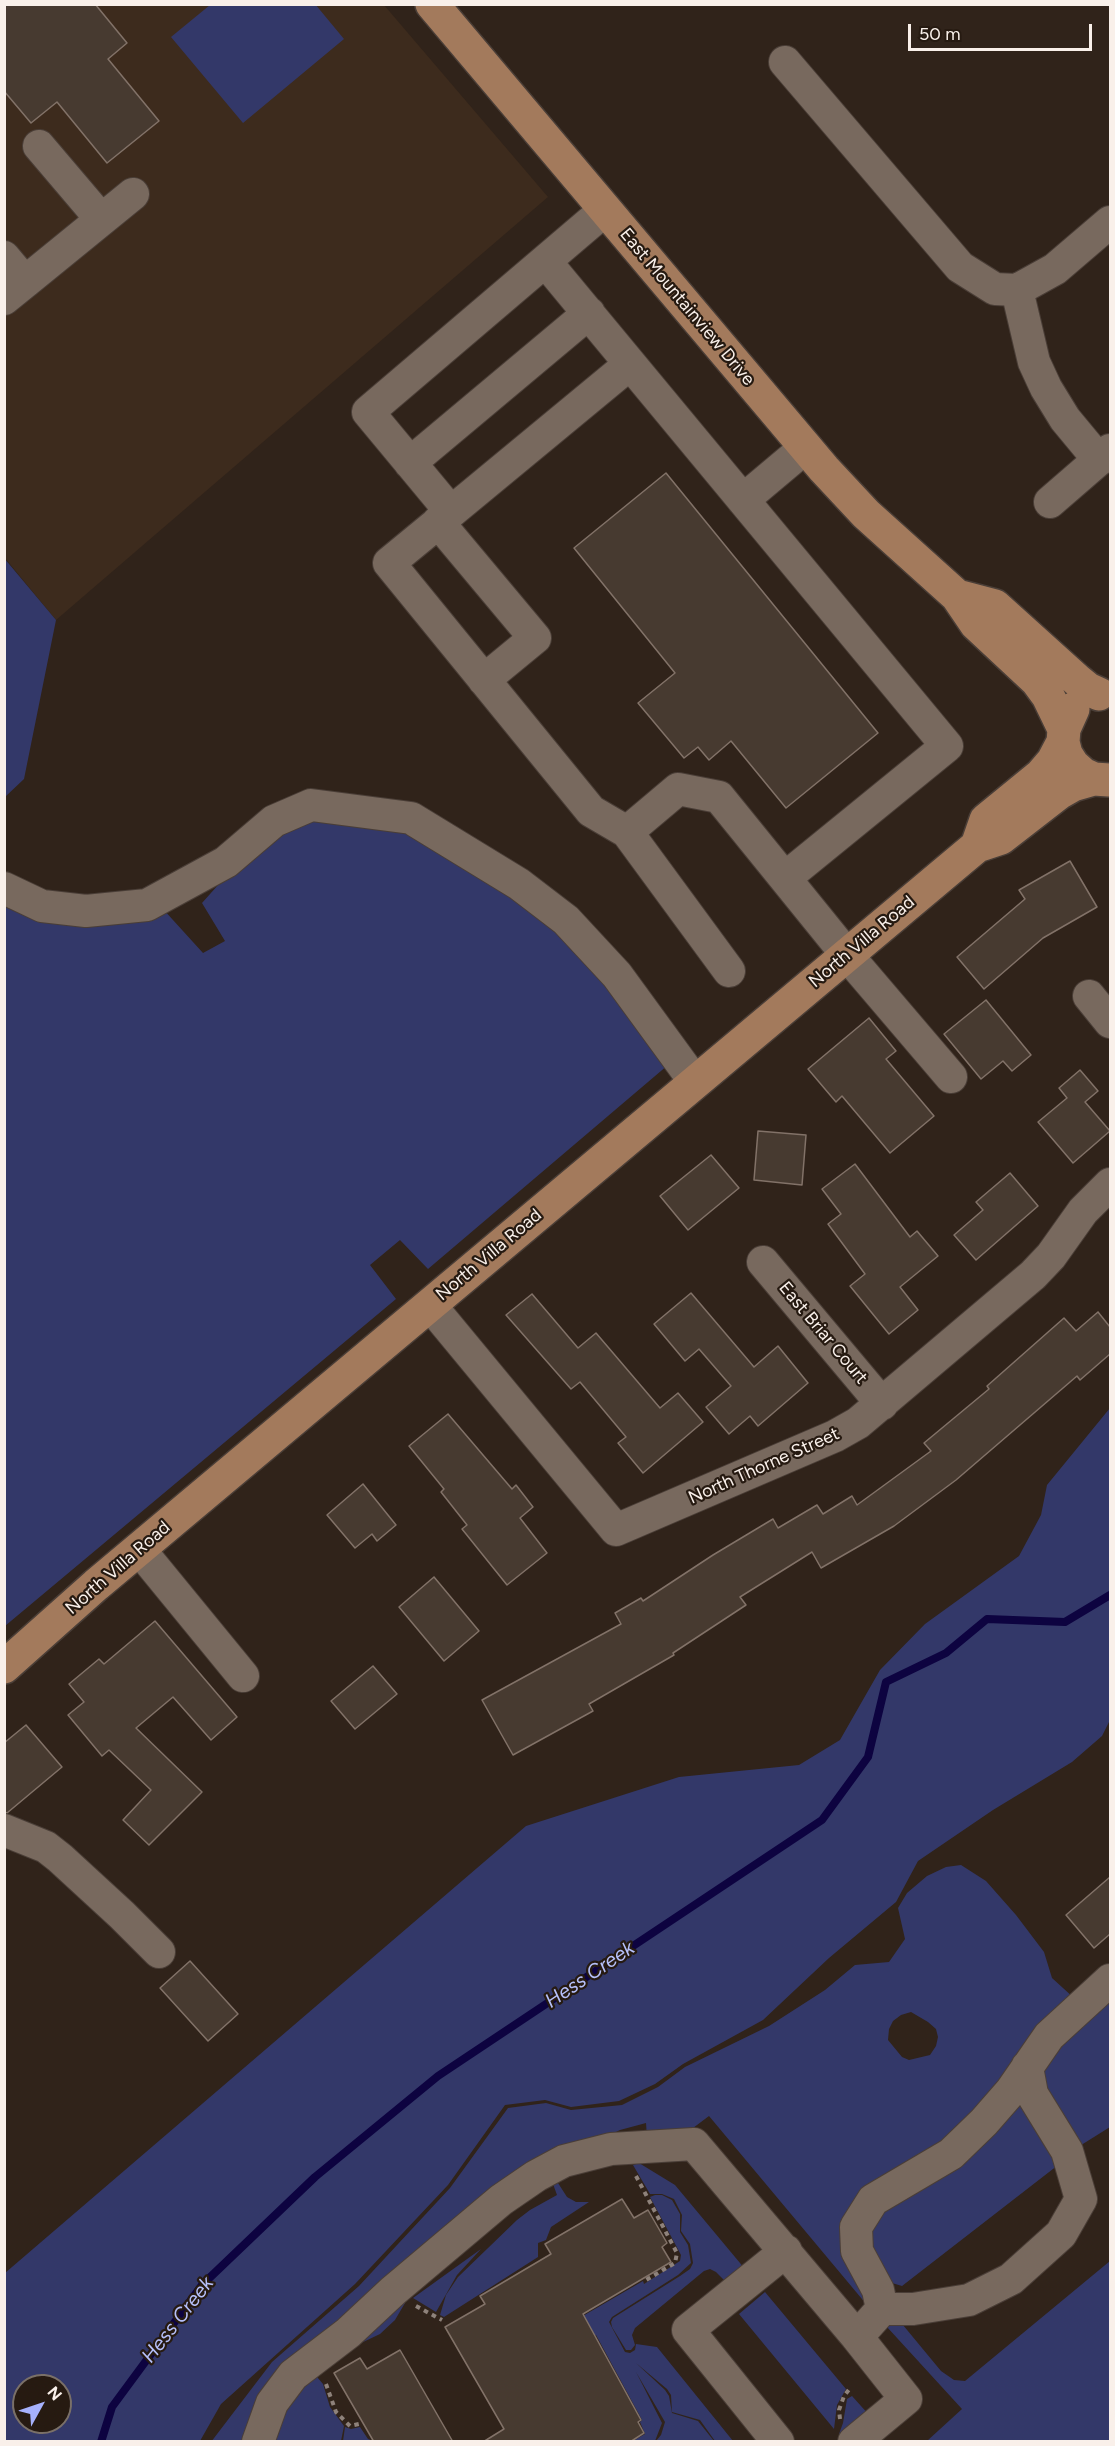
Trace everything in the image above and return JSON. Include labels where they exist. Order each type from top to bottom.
[{"type":"main road","name":"East Mountainview Drive","points":[[432,4],[806,447],[866,514],[957,596],[976,624],[1037,681],[1047,696],[1063,735],[1066,754],[1073,765],[1105,781]]},
{"type":"main road","name":"East Mountainview Drive","points":[[957,596],[995,606],[1088,689],[1105,694]]},
{"type":"main road","name":"North Villa Road","points":[[977,846],[986,820],[1041,774],[1053,761],[1067,717],[1075,706],[1086,698],[1105,694]]},
{"type":"main road","name":"North Villa Road","points":[[4,1667],[139,1549],[977,846],[1001,838],[1066,789],[1105,781]]},
{"type":"street","points":[[785,62],[960,267],[994,289],[1017,290],[1055,269],[1110,222]]},
{"type":"street","points":[[39,146],[101,219]]},
{"type":"street","points":[[4,257],[15,291],[133,194]]},
{"type":"street","points":[[484,680],[535,638],[445,517],[410,463],[368,412],[605,210]]},
{"type":"street","points":[[545,261],[947,746],[785,878]]},
{"type":"street","points":[[1017,290],[1034,362],[1046,388],[1065,419],[1105,455],[1050,502]]},
{"type":"street","points":[[410,463],[589,313]]},
{"type":"street","points":[[630,364],[390,563],[591,811],[627,831],[729,971]]},
{"type":"street","points":[[743,500],[806,447]]},
{"type":"street","points":[[627,831],[678,789],[719,796],[847,955],[951,1077]]},
{"type":"street","points":[[4,888],[42,906],[86,911],[147,905],[226,862],[274,821],[311,805],[411,818],[519,884],[566,920],[617,975],[695,1082]]},
{"type":"street","points":[[1089,996],[1110,1022]]},
{"type":"street","name":"North Thorne Street","points":[[430,1305],[616,1530],[835,1436],[858,1423],[1033,1275],[1051,1256],[1083,1211],[1110,1184]]},
{"type":"street","name":"East Briar Court","points":[[763,1262],[882,1404]]},
{"type":"street","points":[[139,1549],[243,1676]]},
{"type":"street","points":[[4,1830],[46,1847],[60,1858],[159,1952]]},
{"type":"street","points":[[882,2309],[878,2290],[857,2251],[856,2227],[873,2200],[951,2154],[984,2122],[1011,2091],[1049,2036],[1110,1980]]},
{"type":"street","points":[[857,2337],[882,2309],[913,2309],[969,2300],[1011,2280],[1061,2234],[1081,2199],[1067,2151],[1032,2094],[1027,2067]]},
{"type":"street","points":[[258,2442],[272,2403],[293,2375],[348,2333],[393,2290],[501,2200],[536,2176],[564,2161],[612,2149],[694,2144],[786,2251],[906,2399],[854,2442]]},
{"type":"street","points":[[778,2442],[688,2330],[786,2251]]},
{"type":"path","points":[[631,2167],[677,2253],[675,2263],[645,2280],[644,2277]]},
{"type":"path","points":[[410,2302],[442,2320]]},
{"type":"path","points":[[321,2376],[336,2412],[350,2426],[359,2424]]},
{"type":"shaded area","points":[[315,4],[344,39],[243,123],[171,37],[210,5]]},
{"type":"shaded area","points":[[4,5],[384,5],[548,197],[56,620],[5,558]]},
{"type":"shaded area","points":[[4,558],[56,620],[24,779],[5,797]]},
{"type":"shaded area","points":[[297,817],[385,818],[496,878],[609,976],[668,1065],[428,1269],[400,1240],[370,1265],[396,1299],[5,1626],[5,894],[163,909],[203,953],[225,941],[202,903],[235,866]]},
{"type":"shaded area","points":[[1110,1408],[1110,1720],[1102,1736],[1072,1762],[993,1810],[918,1861],[896,1902],[829,1958],[763,2020],[683,2064],[655,2084],[619,2101],[571,2107],[545,2100],[505,2105],[448,2185],[355,2284],[221,2404],[200,2441],[5,2441],[5,2273],[526,1826],[679,1777],[799,1765],[840,1740],[880,1670],[925,1624],[1019,1556],[1041,1515],[1047,1485]]},
{"type":"shaded area","points":[[961,1865],[986,1881],[1044,1952],[1052,1978],[1074,1998],[981,2115],[853,2205],[872,2311],[709,2116],[685,2134],[647,2137],[646,2123],[620,2130],[510,2183],[246,2441],[211,2442],[272,2362],[359,2286],[450,2188],[508,2108],[546,2103],[571,2110],[622,2105],[658,2087],[685,2067],[769,2026],[825,1990],[855,1965],[889,1962],[905,1939],[898,1908],[907,1893],[927,1876],[946,1867]],"holes":[[[911,2012],[936,2029],[938,2037],[936,2046],[930,2055],[909,2060],[902,2057],[888,2040],[889,2029],[893,2021],[901,2015]]]},
{"type":"shaded area","points":[[1110,2001],[1110,2127],[1078,2147],[1045,2099],[1043,2068],[1060,2046]]},
{"type":"shaded area","points":[[1019,2101],[1062,2162],[902,2286],[892,2283],[867,2250],[872,2214]]},
{"type":"shaded area","points":[[639,2163],[675,2185],[745,2269],[728,2284],[716,2272],[710,2269],[704,2271],[635,2328],[632,2335],[635,2345],[631,2350],[626,2350],[612,2327],[613,2318],[680,2276],[690,2269],[693,2263],[690,2244],[681,2231],[682,2215],[674,2199],[662,2194],[650,2194],[633,2165]]},
{"type":"shaded area","points":[[556,2182],[567,2197],[576,2202],[589,2202],[551,2227],[546,2240],[538,2243],[538,2257],[444,2317],[440,2315],[446,2295],[458,2277],[517,2220],[557,2195],[553,2184]]},
{"type":"shaded area","points":[[662,2195],[672,2200],[680,2214],[680,2232],[688,2245],[691,2263],[678,2275],[612,2317],[609,2322],[625,2352],[630,2353],[635,2350],[636,2344],[657,2347],[733,2441],[715,2441],[700,2420],[672,2412],[671,2395],[667,2389],[636,2363],[665,2390],[669,2396],[672,2413],[698,2421],[714,2441],[656,2441],[661,2435],[665,2422],[636,2372],[662,2423],[655,2441],[633,2441],[645,2434],[640,2422],[642,2420],[596,2335],[562,2354],[557,2331],[643,2281],[644,2284],[680,2261],[681,2255],[650,2197]]},
{"type":"shaded area","points":[[481,2249],[457,2275],[436,2312],[413,2298]]},
{"type":"shaded area","points":[[1110,2261],[1110,2441],[927,2441],[962,2409],[887,2327],[898,2319],[941,2371],[954,2380],[965,2381]]},
{"type":"shaded area","points":[[765,2292],[846,2389],[837,2405],[834,2429],[739,2314]]},
{"type":"shaded area","points":[[397,2300],[405,2303],[395,2320],[380,2334],[359,2344]]},
{"type":"shaded area","points":[[312,2371],[323,2384],[330,2407],[344,2426],[341,2441],[267,2442],[270,2431]]},
{"type":"shaded area","points":[[852,2396],[870,2416],[844,2439],[839,2434],[847,2399]]},
{"type":"shaded area","points":[[345,2427],[351,2429],[360,2427],[368,2439],[373,2441],[343,2441]]},
{"type":"building","points":[[4,4],[95,4],[127,43],[108,59],[159,121],[107,163],[57,102],[31,123],[4,91]]},
{"type":"building","points":[[666,473],[878,733],[786,808],[731,741],[709,760],[698,747],[684,758],[638,703],[675,673],[574,548]]},
{"type":"building","points":[[1070,861],[1097,907],[1043,938],[984,989],[957,957],[1025,899],[1019,890]]},
{"type":"building","points":[[986,1000],[1031,1055],[1012,1071],[1003,1061],[981,1079],[944,1034]]},
{"type":"building","points":[[869,1018],[896,1051],[886,1059],[934,1116],[890,1153],[842,1096],[836,1102],[808,1069]]},
{"type":"building","points":[[1080,1070],[1098,1091],[1085,1102],[1110,1131],[1073,1163],[1038,1122],[1067,1098],[1059,1088]]},
{"type":"building","points":[[758,1131],[806,1135],[802,1185],[754,1180]]},
{"type":"building","points":[[711,1155],[739,1188],[688,1230],[660,1196]]},
{"type":"building","points":[[855,1164],[910,1237],[917,1231],[938,1256],[900,1287],[918,1310],[889,1334],[850,1286],[865,1274],[828,1224],[841,1214],[822,1189]]},
{"type":"building","points":[[1010,1173],[1038,1206],[976,1260],[954,1235],[983,1210],[976,1202]]},
{"type":"building","points":[[691,1293],[754,1367],[778,1346],[808,1383],[758,1426],[750,1416],[729,1434],[706,1407],[731,1386],[699,1349],[685,1361],[654,1324]]},
{"type":"building","points":[[532,1294],[578,1348],[596,1333],[660,1408],[678,1393],[703,1422],[643,1473],[618,1443],[626,1437],[580,1382],[571,1389],[506,1315]]},
{"type":"building","points":[[1098,1312],[1110,1327],[1110,1354],[1080,1380],[1077,1376],[956,1480],[894,1526],[821,1568],[812,1552],[740,1597],[746,1605],[673,1653],[674,1655],[589,1704],[593,1711],[513,1755],[482,1700],[621,1624],[615,1613],[641,1598],[643,1601],[773,1519],[778,1528],[817,1505],[823,1514],[852,1496],[857,1505],[931,1451],[924,1443],[989,1389],[987,1386],[1064,1318],[1076,1331]]},
{"type":"building","points":[[448,1414],[512,1489],[516,1485],[533,1507],[520,1518],[547,1553],[507,1585],[462,1529],[467,1525],[441,1492],[444,1489],[409,1446]]},
{"type":"building","points":[[363,1484],[396,1525],[377,1541],[372,1534],[355,1548],[327,1515]]},
{"type":"building","points":[[434,1577],[479,1631],[444,1661],[399,1607]]},
{"type":"building","points":[[155,1621],[237,1717],[211,1740],[173,1697],[136,1728],[202,1792],[149,1845],[123,1820],[151,1790],[109,1750],[102,1756],[68,1715],[84,1702],[69,1684],[99,1659],[104,1664]]},
{"type":"building","points":[[373,1666],[397,1694],[355,1729],[331,1701]]},
{"type":"building","points":[[26,1725],[62,1767],[7,1813],[4,1812],[4,1743]]},
{"type":"building","points":[[1110,1877],[1110,1934],[1094,1948],[1066,1915]]},
{"type":"building","points":[[190,1961],[238,2014],[208,2041],[160,1988]]},
{"type":"building","points":[[622,2199],[634,2218],[648,2210],[667,2243],[662,2247],[671,2262],[583,2314],[641,2420],[638,2422],[644,2433],[630,2442],[483,2442],[504,2429],[445,2327],[485,2304],[480,2296],[551,2254],[545,2244]]},
{"type":"building","points":[[400,2350],[453,2442],[374,2442],[334,2373],[360,2358],[367,2369]]},
{"type":"waterway","name":"Hess Creek","points":[[101,2442],[112,2407],[202,2285],[315,2177],[438,2076],[822,1820],[868,1757],[886,1682],[946,1653],[987,1619],[1065,1622],[1110,1595]]}]
